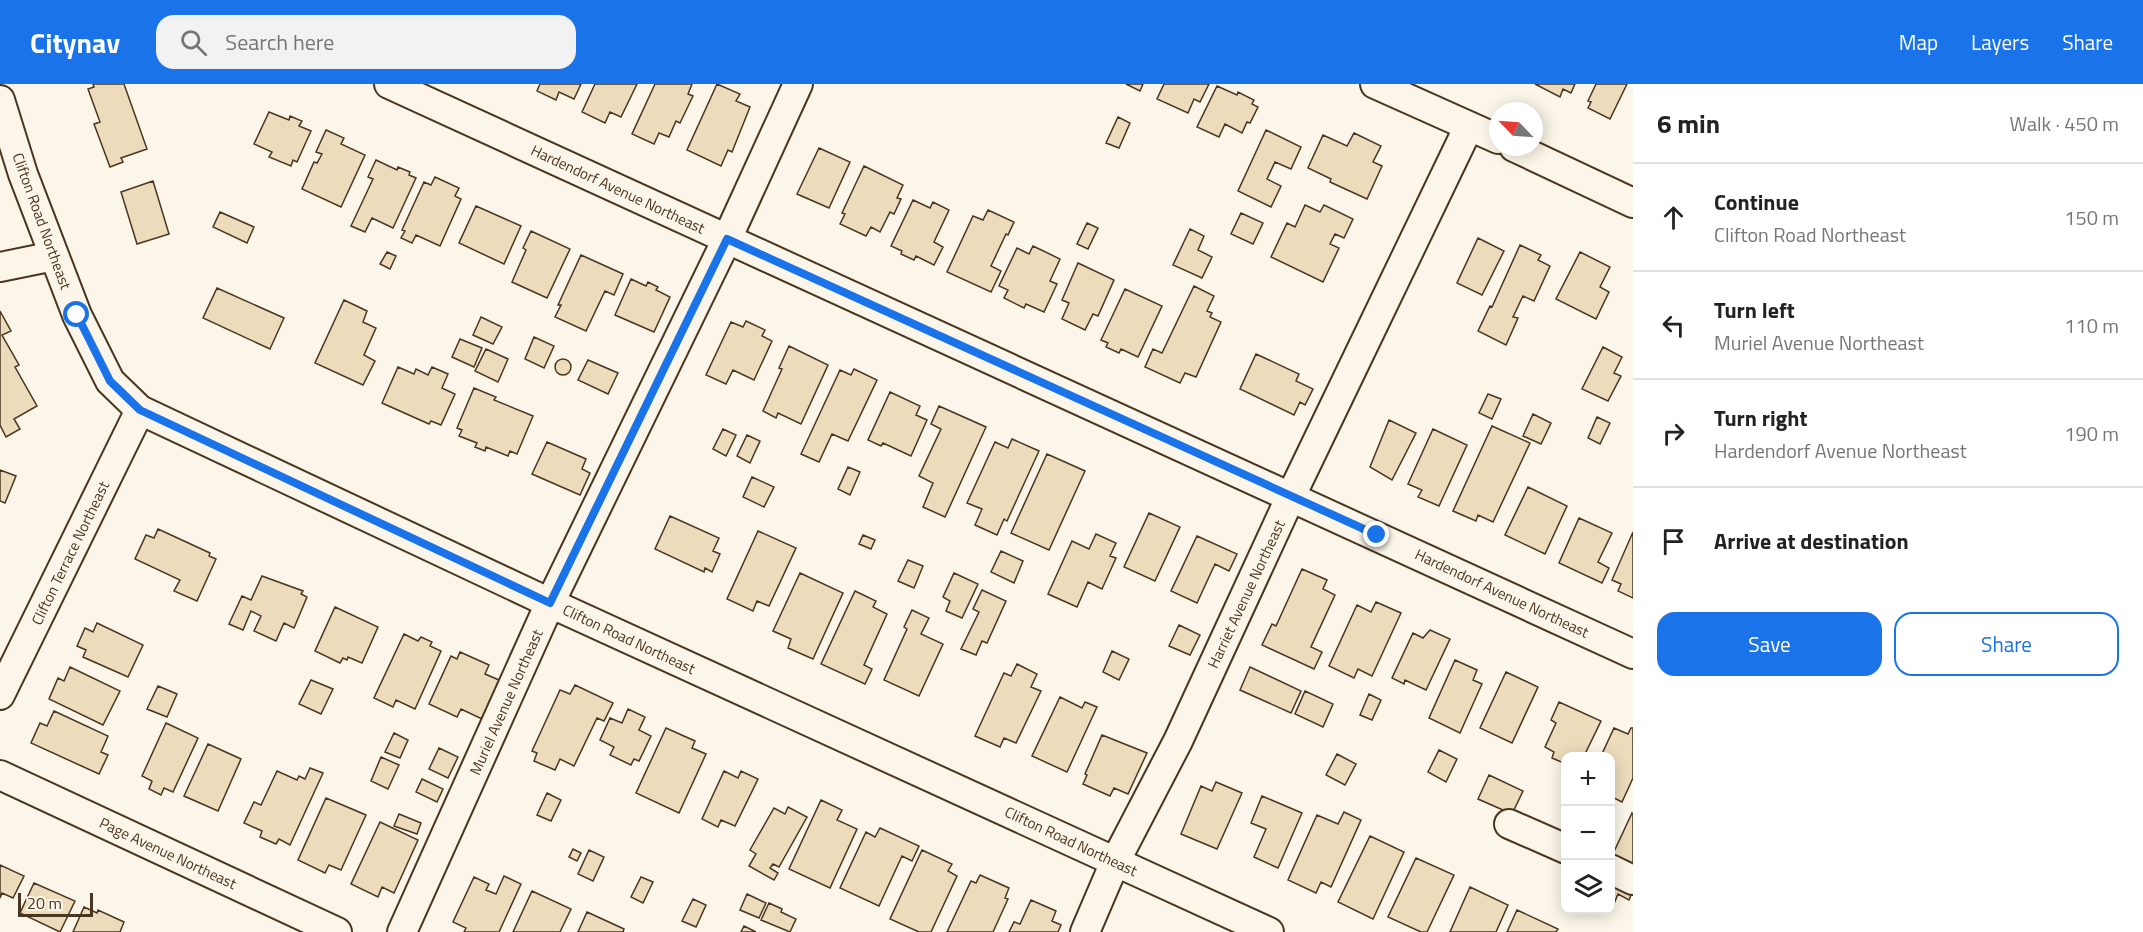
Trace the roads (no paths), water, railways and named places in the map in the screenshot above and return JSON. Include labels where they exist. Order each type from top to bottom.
[{"type":"street","name":"Hardendorf Avenue Northeast","points":[[389,84],[1633,654]]},
{"type":"street","name":"Muriel Avenue Northeast","points":[[402,932],[550,603],[727,239],[798,84]]},
{"type":"street","points":[[1375,84],[1489,135]]},
{"type":"street","name":"Clifton Road Northeast","points":[[0,100],[23,174],[77,315],[110,381],[140,410],[550,603],[1269,932]]},
{"type":"street","name":"Harriet Avenue Northeast","points":[[1085,932],[1115,862],[1178,741],[1291,496],[1469,126]]},
{"type":"street","points":[[1533,156],[1633,203]]},
{"type":"street","points":[[0,267],[54,256]]},
{"type":"street","name":"Clifton Terrace Northeast","points":[[0,695],[140,410]]},
{"type":"street","name":"Page Avenue Northeast","points":[[0,775],[337,932]]},
{"type":"street","points":[[1509,824],[1561,847]]},
{"type":"street","points":[[1615,871],[1633,880]]}]
